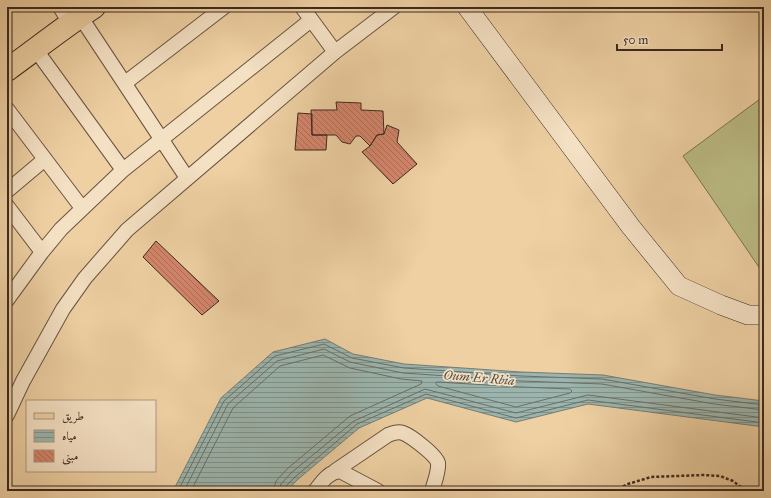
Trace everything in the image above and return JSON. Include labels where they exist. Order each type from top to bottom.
[{"type":"main road","points":[[7,70],[36,50],[76,13]]},
{"type":"street","points":[[302,7],[335,52]]},
{"type":"street","points":[[7,415],[23,382],[63,309],[85,278],[127,230],[335,52],[394,7]]},
{"type":"street","points":[[467,7],[631,227],[680,286],[721,305],[748,315],[764,315]]},
{"type":"street","points":[[124,83],[219,8]]},
{"type":"street","points":[[76,13],[187,178]]},
{"type":"street","points":[[7,300],[61,229],[123,170],[311,20]]},
{"type":"street","points":[[36,50],[123,170]]},
{"type":"street","points":[[7,109],[82,208]]},
{"type":"street","points":[[7,191],[46,159]]},
{"type":"street","points":[[7,206],[42,252]]},
{"type":"street","points":[[315,491],[325,478],[388,435],[396,432],[402,433],[430,452],[437,459],[438,465],[432,491]]},
{"type":"street","points":[[335,471],[340,471],[378,491]]},
{"type":"path","points":[[614,491],[628,484],[651,477],[703,475],[720,476],[732,481],[746,491]]},
{"type":"green space","points":[[764,96],[764,272],[763,273],[683,156]]},
{"type":"water","name":"Oum Er Rbia","points":[[325,339],[353,354],[404,364],[521,372],[603,375],[715,395],[764,401],[764,427],[588,404],[516,422],[427,398],[359,428],[297,480],[287,491],[173,491],[221,398],[273,352]]},
{"type":"building","points":[[336,102],[361,103],[361,110],[383,111],[384,134],[377,135],[370,146],[360,136],[356,136],[350,144],[342,142],[336,135],[312,135],[311,110],[337,110]]},
{"type":"building","points":[[298,113],[312,114],[312,135],[327,135],[326,150],[295,150]]},
{"type":"building","points":[[387,125],[399,130],[397,142],[417,164],[393,184],[362,152],[370,146],[377,135],[384,134]]},
{"type":"building","points":[[156,241],[219,301],[202,315],[143,257]]}]
